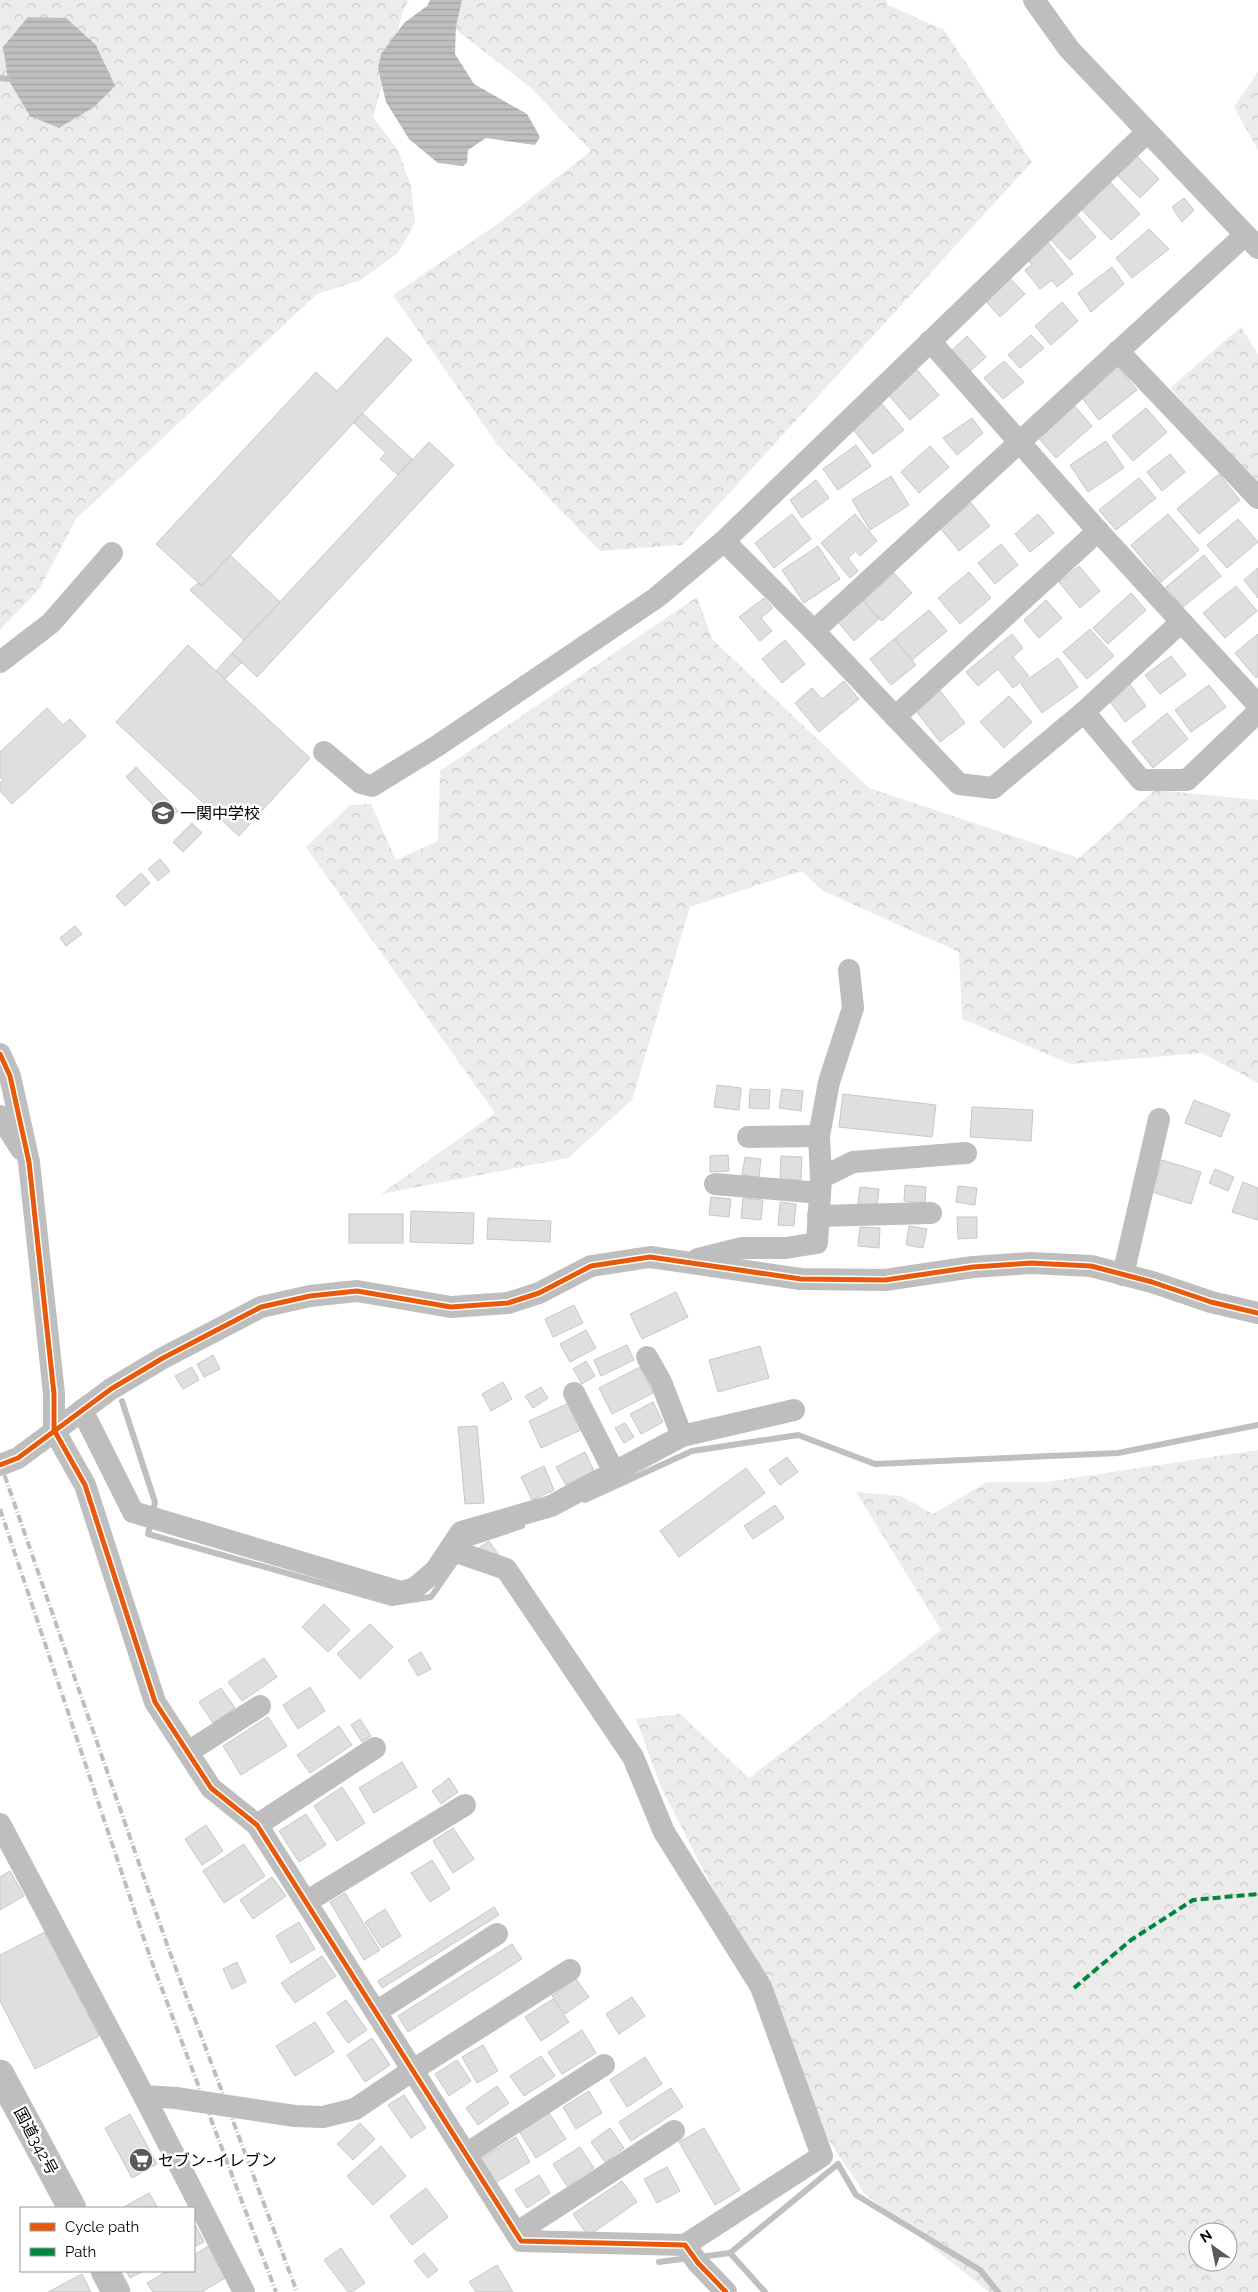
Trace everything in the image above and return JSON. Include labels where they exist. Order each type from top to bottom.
[{"type":"highway","name":"国道342号","points":[[0,2074],[71,2207]]},
{"type":"highway","points":[[106,2272],[116,2292]]},
{"type":"street","points":[[814,631],[1118,351],[1251,242],[1068,49],[1034,0]]},
{"type":"street","points":[[324,752],[361,784],[372,786],[436,746],[656,598],[724,541],[1147,132]]},
{"type":"street","points":[[930,341],[1180,623],[1258,705]]},
{"type":"street","points":[[1118,351],[1258,498]]},
{"type":"street","points":[[895,717],[1098,531]]},
{"type":"street","points":[[724,541],[814,631],[959,784],[993,788],[1084,712],[1180,623]]},
{"type":"street","points":[[0,662],[51,622],[112,553]]},
{"type":"street","points":[[1084,712],[1141,780],[1187,780],[1258,712]]},
{"type":"street","points":[[687,1262],[742,1248],[786,1248],[817,1243],[820,1186],[819,1136],[829,1082],[853,1008],[849,970]]},
{"type":"street","points":[[0,1054],[10,1076],[29,1162],[54,1394],[54,1430],[86,1485],[155,1702],[211,1788],[257,1825],[521,2241],[686,2245],[822,2156],[761,1987],[664,1832],[633,1757],[506,1568],[450,1550]]},
{"type":"street","points":[[0,1116],[29,1162]]},
{"type":"street","points":[[1123,1274],[1159,1119]]},
{"type":"street","points":[[748,1137],[819,1136]]},
{"type":"street","points":[[715,1184],[820,1186],[853,1162],[966,1153]]},
{"type":"street","points":[[818,1216],[931,1213]]},
{"type":"street","points":[[0,1465],[18,1458],[111,1389],[164,1358],[261,1308],[310,1296],[357,1291],[451,1307],[508,1303],[539,1293],[591,1266],[650,1257],[801,1279],[885,1280],[972,1268],[1031,1263],[1090,1266],[1123,1274],[1211,1302],[1258,1313]]},
{"type":"street","points":[[647,1357],[661,1382],[682,1436]]},
{"type":"street","points":[[574,1393],[614,1472]]},
{"type":"street","points":[[82,1410],[133,1512],[401,1592],[415,1588],[435,1570],[461,1532],[550,1506],[682,1436],[794,1410]]},
{"type":"street","points":[[188,1752],[260,1706]]},
{"type":"street","points":[[257,1825],[375,1748]]},
{"type":"street","points":[[306,1902],[465,1805]]},
{"type":"street","points":[[0,1824],[144,2096],[244,2292]]},
{"type":"street","points":[[376,2012],[497,1934]]},
{"type":"street","points":[[144,2096],[176,2098],[295,2116],[323,2117],[354,2109],[570,1970]]},
{"type":"street","points":[[466,2154],[604,2065]]},
{"type":"street","points":[[516,2233],[674,2131]]},
{"type":"street","points":[[686,2245],[698,2263],[726,2292]]},
{"type":"green space","points":[[0,0],[409,0],[403,11],[373,117],[398,150],[411,186],[415,223],[398,253],[361,280],[317,294],[76,519],[40,588],[0,630]]},
{"type":"green space","points":[[453,0],[886,0],[888,5],[944,30],[1032,162],[682,545],[600,551],[497,444],[393,295],[499,223],[591,151],[531,88],[449,24]]},
{"type":"green space","points":[[1258,72],[1258,150],[1234,107]]},
{"type":"green space","points":[[1241,327],[1258,354],[1258,487],[1170,388]]},
{"type":"green space","points":[[697,597],[712,639],[869,788],[1079,858],[1155,790],[1258,800],[1258,1083],[1202,1053],[1071,1064],[962,1019],[959,952],[823,891],[802,871],[690,907],[632,1100],[568,1158],[381,1194],[495,1113],[306,847],[350,805],[371,804],[396,860],[438,841],[440,771]]},
{"type":"green space","points":[[1258,1450],[1258,2292],[989,2292],[865,2194],[821,2129],[774,2009],[662,1789],[636,1719],[680,1714],[749,1778],[941,1630],[856,1492],[901,1496],[933,1514],[987,1482],[1046,1482]]},
{"type":"shaded area","points":[[430,0],[462,0],[456,26],[455,54],[474,84],[527,114],[540,137],[535,145],[486,138],[468,150],[467,163],[463,166],[438,163],[409,139],[386,102],[378,68],[381,54],[404,23],[427,6]]},
{"type":"shaded area","points":[[28,17],[66,18],[96,45],[115,86],[94,107],[59,128],[30,116],[8,79],[3,47]]},
{"type":"building","points":[[1136,155],[1159,179],[1140,198],[1116,174]]},
{"type":"building","points":[[1110,182],[1140,214],[1111,240],[1081,209]]},
{"type":"building","points":[[1184,198],[1194,210],[1182,222],[1172,207]]},
{"type":"building","points":[[1075,213],[1096,237],[1070,260],[1048,237]]},
{"type":"building","points":[[1149,229],[1169,249],[1132,278],[1116,258]]},
{"type":"building","points":[[1048,242],[1073,274],[1057,287],[1052,280],[1040,289],[1025,270],[1032,265],[1026,258]]},
{"type":"building","points":[[1112,267],[1124,284],[1091,312],[1078,293]]},
{"type":"building","points":[[1005,273],[1025,294],[1000,317],[981,296]]},
{"type":"building","points":[[1062,302],[1078,321],[1051,345],[1035,326]]},
{"type":"building","points":[[1031,335],[1044,348],[1020,368],[1008,355]]},
{"type":"building","points":[[967,336],[986,357],[969,372],[950,352]]},
{"type":"building","points":[[387,337],[412,360],[202,586],[156,544],[316,372],[337,391]]},
{"type":"building","points":[[1004,361],[1024,382],[1003,399],[984,378]]},
{"type":"building","points":[[911,363],[939,395],[910,420],[882,387]]},
{"type":"building","points":[[1116,364],[1137,390],[1099,420],[1079,394]]},
{"type":"building","points":[[1072,403],[1092,426],[1056,458],[1036,435]]},
{"type":"building","points":[[882,404],[904,430],[873,454],[852,428]]},
{"type":"building","points":[[1146,408],[1167,432],[1133,461],[1112,436]]},
{"type":"building","points":[[362,413],[412,459],[398,475],[380,459],[386,453],[354,423]]},
{"type":"building","points":[[972,418],[983,433],[957,455],[943,438]]},
{"type":"building","points":[[1106,441],[1124,468],[1088,492],[1070,465]]},
{"type":"building","points":[[429,442],[454,465],[257,677],[232,653]]},
{"type":"building","points":[[856,445],[871,466],[838,490],[823,469]]},
{"type":"building","points":[[930,446],[949,467],[919,493],[901,472]]},
{"type":"building","points":[[1170,454],[1185,472],[1162,491],[1147,472]]},
{"type":"building","points":[[1219,474],[1240,500],[1199,534],[1177,509]]},
{"type":"building","points":[[891,476],[909,505],[870,530],[852,500]]},
{"type":"building","points":[[1139,478],[1156,498],[1116,530],[1099,510]]},
{"type":"building","points":[[816,480],[829,498],[802,518],[790,500]]},
{"type":"building","points":[[971,503],[990,526],[959,551],[940,528]]},
{"type":"building","points":[[792,514],[811,539],[774,568],[755,543]]},
{"type":"building","points":[[855,514],[877,541],[860,556],[856,551],[848,558],[858,571],[850,578],[821,543]]},
{"type":"building","points":[[1038,514],[1054,533],[1030,552],[1015,534]]},
{"type":"building","points":[[1168,514],[1199,550],[1161,582],[1131,545]]},
{"type":"building","points":[[1238,519],[1258,542],[1227,568],[1207,545]]},
{"type":"building","points":[[1001,544],[1018,565],[995,584],[978,563]]},
{"type":"building","points":[[818,546],[840,579],[804,603],[782,570]]},
{"type":"building","points":[[230,555],[280,602],[244,640],[190,590],[198,583],[202,586]]},
{"type":"building","points":[[1204,555],[1221,576],[1183,607],[1166,587]]},
{"type":"building","points":[[1079,566],[1100,591],[1080,608],[1059,582]]},
{"type":"building","points":[[1258,568],[1258,598],[1244,580]]},
{"type":"building","points":[[969,572],[991,598],[960,624],[938,598]]},
{"type":"building","points":[[894,573],[912,593],[882,621],[863,601]]},
{"type":"building","points":[[1236,586],[1257,611],[1225,638],[1203,613]]},
{"type":"building","points":[[1131,593],[1146,610],[1108,644],[1093,628]]},
{"type":"building","points":[[764,598],[773,608],[761,618],[772,631],[760,641],[739,617]]},
{"type":"building","points":[[862,599],[879,619],[854,641],[837,621]]},
{"type":"building","points":[[1046,600],[1062,618],[1039,638],[1024,620]]},
{"type":"building","points":[[929,610],[947,631],[912,660],[894,639]]},
{"type":"building","points":[[1090,629],[1114,656],[1087,679],[1063,652]]},
{"type":"building","points":[[1012,634],[1023,648],[1013,657],[1029,676],[1013,688],[998,669],[978,686],[966,672]]},
{"type":"building","points":[[1258,634],[1258,676],[1256,678],[1235,653]]},
{"type":"building","points":[[894,639],[916,665],[891,685],[870,659]]},
{"type":"building","points":[[785,640],[805,664],[782,683],[762,659]]},
{"type":"building","points":[[188,645],[310,758],[239,836],[116,722]]},
{"type":"building","points":[[232,653],[242,662],[225,679],[216,671]]},
{"type":"building","points":[[1171,656],[1186,675],[1160,694],[1145,675]]},
{"type":"building","points":[[1058,658],[1078,687],[1042,713],[1021,684]]},
{"type":"building","points":[[844,681],[859,699],[819,732],[795,703],[812,688],[822,699]]},
{"type":"building","points":[[1129,683],[1146,706],[1125,722],[1108,699]]},
{"type":"building","points":[[1209,685],[1226,707],[1191,732],[1175,710]]},
{"type":"building","points":[[938,688],[965,723],[940,742],[913,707]]},
{"type":"building","points":[[1009,696],[1032,722],[1004,748],[980,722]]},
{"type":"building","points":[[47,708],[63,725],[70,719],[86,736],[12,804],[0,791],[0,783],[3,780],[0,777],[0,752]]},
{"type":"building","points":[[1167,713],[1188,739],[1153,768],[1132,742]]},
{"type":"building","points":[[136,767],[178,811],[165,823],[153,811],[156,808],[126,777]]},
{"type":"building","points":[[192,823],[202,833],[183,852],[173,842]]},
{"type":"building","points":[[160,859],[170,871],[158,881],[148,869]]},
{"type":"building","points":[[141,873],[150,883],[125,906],[116,896]]},
{"type":"building","points":[[75,926],[82,934],[66,946],[60,938]]},
{"type":"building","points":[[717,1085],[741,1088],[739,1110],[714,1107]]},
{"type":"building","points":[[750,1089],[770,1090],[769,1109],[749,1108]]},
{"type":"building","points":[[782,1089],[803,1091],[801,1111],[779,1108]]},
{"type":"building","points":[[843,1094],[936,1105],[932,1137],[839,1127]]},
{"type":"building","points":[[1194,1100],[1230,1114],[1221,1137],[1185,1123]]},
{"type":"building","points":[[972,1107],[1033,1110],[1031,1141],[970,1137]]},
{"type":"building","points":[[728,1155],[729,1171],[710,1172],[710,1156]]},
{"type":"building","points":[[781,1156],[802,1157],[801,1180],[780,1179]]},
{"type":"building","points":[[745,1157],[761,1159],[759,1177],[742,1175]]},
{"type":"building","points":[[1162,1160],[1201,1172],[1191,1204],[1152,1192]]},
{"type":"building","points":[[1215,1169],[1234,1177],[1228,1191],[1209,1183]]},
{"type":"building","points":[[1243,1182],[1258,1188],[1258,1220],[1232,1212]]},
{"type":"building","points":[[905,1185],[926,1187],[925,1203],[904,1201]]},
{"type":"building","points":[[958,1186],[977,1188],[975,1205],[956,1202]]},
{"type":"building","points":[[860,1187],[879,1189],[877,1205],[858,1204]]},
{"type":"building","points":[[711,1197],[731,1199],[729,1217],[709,1215]]},
{"type":"building","points":[[743,1198],[763,1200],[761,1220],[741,1218]]},
{"type":"building","points":[[780,1202],[796,1204],[794,1226],[778,1225]]},
{"type":"building","points":[[411,1211],[474,1213],[473,1244],[410,1242]]},
{"type":"building","points":[[349,1214],[403,1214],[403,1243],[349,1243]]},
{"type":"building","points":[[957,1217],[977,1217],[977,1238],[958,1239]]},
{"type":"building","points":[[488,1218],[551,1221],[550,1242],[487,1239]]},
{"type":"building","points":[[909,1226],[927,1229],[923,1248],[906,1245]]},
{"type":"building","points":[[860,1227],[880,1228],[879,1248],[858,1246]]},
{"type":"building","points":[[676,1292],[688,1317],[642,1339],[630,1314]]},
{"type":"building","points":[[574,1305],[583,1323],[553,1337],[545,1319]]},
{"type":"building","points":[[586,1330],[596,1348],[570,1362],[560,1344]]},
{"type":"building","points":[[627,1345],[634,1360],[601,1376],[594,1360]]},
{"type":"building","points":[[760,1346],[769,1378],[718,1392],[709,1360]]},
{"type":"building","points":[[213,1355],[220,1369],[204,1377],[197,1364]]},
{"type":"building","points":[[586,1361],[595,1376],[582,1384],[573,1369]]},
{"type":"building","points":[[192,1367],[199,1380],[183,1389],[175,1376]]},
{"type":"building","points":[[640,1367],[653,1393],[612,1414],[599,1388]]},
{"type":"building","points":[[503,1382],[512,1399],[491,1411],[482,1394]]},
{"type":"building","points":[[541,1387],[548,1398],[533,1408],[525,1396]]},
{"type":"building","points":[[653,1402],[663,1422],[641,1434],[630,1414]]},
{"type":"building","points":[[569,1403],[581,1430],[541,1448],[529,1421]]},
{"type":"building","points":[[625,1423],[634,1437],[624,1443],[615,1428]]},
{"type":"building","points":[[477,1426],[484,1503],[465,1504],[458,1427]]},
{"type":"building","points":[[585,1452],[594,1471],[566,1485],[556,1467]]},
{"type":"building","points":[[787,1457],[798,1472],[780,1485],[769,1470]]},
{"type":"building","points":[[544,1466],[554,1490],[532,1500],[521,1477]]},
{"type":"building","points":[[746,1468],[765,1493],[679,1557],[660,1531]]},
{"type":"building","points":[[775,1505],[784,1518],[753,1539],[744,1526]]},
{"type":"building","points":[[489,1541],[500,1557],[476,1550]]},
{"type":"building","points":[[324,1604],[350,1630],[328,1652],[302,1627]]},
{"type":"building","points":[[370,1624],[393,1647],[360,1679],[337,1654]]},
{"type":"building","points":[[421,1652],[431,1669],[418,1676],[408,1660]]},
{"type":"building","points":[[264,1658],[277,1677],[242,1701],[228,1682]]},
{"type":"building","points":[[310,1687],[325,1711],[298,1729],[283,1705]]},
{"type":"building","points":[[221,1688],[235,1708],[213,1723],[199,1702]]},
{"type":"building","points":[[268,1717],[287,1746],[241,1775],[223,1746]]},
{"type":"building","points":[[360,1719],[371,1736],[362,1742],[351,1725]]},
{"type":"building","points":[[339,1726],[352,1745],[310,1773],[297,1755]]},
{"type":"building","points":[[402,1762],[417,1787],[374,1813],[359,1788]]},
{"type":"building","points":[[449,1778],[458,1792],[441,1804],[432,1791]]},
{"type":"building","points":[[342,1787],[365,1823],[337,1841],[314,1806]]},
{"type":"building","points":[[306,1814],[326,1845],[299,1862],[279,1831]]},
{"type":"building","points":[[206,1825],[223,1851],[202,1865],[185,1839]]},
{"type":"building","points":[[453,1828],[474,1859],[453,1873],[433,1841]]},
{"type":"building","points":[[244,1844],[265,1876],[224,1903],[203,1871]]},
{"type":"building","points":[[432,1860],[450,1889],[430,1902],[411,1873]]},
{"type":"building","points":[[10,1871],[24,1896],[0,1910],[0,1877]]},
{"type":"building","points":[[272,1877],[286,1896],[253,1919],[240,1900]]},
{"type":"building","points":[[345,1893],[380,1950],[364,1960],[330,1902]]},
{"type":"building","points":[[494,1907],[499,1915],[382,1988],[378,1981]]},
{"type":"building","points":[[385,1909],[401,1936],[382,1948],[365,1922]]},
{"type":"building","points":[[299,1922],[315,1949],[291,1963],[276,1936]]},
{"type":"building","points":[[45,1932],[99,2036],[35,2069],[0,2001],[0,1955]]},
{"type":"building","points":[[512,1944],[522,1959],[408,2032],[398,2016]]},
{"type":"building","points":[[322,1956],[336,1976],[295,2003],[281,1983]]},
{"type":"building","points":[[237,1962],[246,1982],[232,1989],[223,1969]]},
{"type":"building","points":[[576,1979],[589,1997],[565,2014],[552,1996]]},
{"type":"building","points":[[632,1997],[645,2016],[619,2034],[606,2014]]},
{"type":"building","points":[[553,1999],[569,2022],[541,2041],[525,2017]]},
{"type":"building","points":[[346,2000],[367,2030],[348,2043],[327,2013]]},
{"type":"building","points":[[315,2022],[334,2052],[295,2076],[276,2046]]},
{"type":"building","points":[[582,2030],[596,2053],[562,2074],[548,2052]]},
{"type":"building","points":[[372,2038],[390,2065],[365,2082],[347,2055]]},
{"type":"building","points":[[483,2045],[498,2071],[477,2083],[462,2057]]},
{"type":"building","points":[[541,2056],[555,2076],[524,2096],[510,2076]]},
{"type":"building","points":[[645,2057],[662,2084],[627,2107],[610,2080]]},
{"type":"building","points":[[457,2060],[471,2081],[449,2096],[435,2074]]},
{"type":"building","points":[[497,2086],[509,2103],[478,2125],[466,2108]]},
{"type":"building","points":[[671,2088],[683,2107],[631,2141],[619,2122]]},
{"type":"building","points":[[589,2091],[602,2113],[576,2129],[563,2107]]},
{"type":"building","points":[[404,2095],[426,2128],[411,2138],[388,2105]]},
{"type":"building","points":[[549,2113],[566,2139],[536,2158],[519,2131]]},
{"type":"building","points":[[130,2114],[157,2164],[132,2178],[105,2128]]},
{"type":"building","points":[[360,2123],[375,2139],[353,2160],[337,2144]]},
{"type":"building","points":[[610,2128],[624,2148],[605,2162],[591,2142]]},
{"type":"building","points":[[704,2128],[740,2190],[715,2205],[679,2142]]},
{"type":"building","points":[[516,2137],[530,2162],[493,2184],[478,2160]]},
{"type":"building","points":[[381,2146],[406,2176],[373,2205],[347,2176]]},
{"type":"building","points":[[580,2147],[594,2168],[567,2186],[553,2164]]},
{"type":"building","points":[[667,2167],[680,2191],[657,2203],[644,2179]]},
{"type":"building","points":[[539,2175],[550,2193],[527,2208],[515,2190]]},
{"type":"building","points":[[622,2181],[637,2202],[588,2236],[573,2214]]},
{"type":"building","points":[[426,2188],[448,2217],[412,2245],[390,2216]]},
{"type":"building","points":[[149,2193],[157,2207],[124,2207]]},
{"type":"building","points":[[195,2225],[204,2242],[195,2246]]},
{"type":"building","points":[[210,2245],[228,2276],[202,2292],[153,2292],[147,2283],[165,2272],[195,2272],[195,2254]]},
{"type":"building","points":[[341,2248],[365,2283],[352,2292],[348,2292],[324,2260]]},
{"type":"building","points":[[424,2253],[438,2270],[428,2278],[414,2261]]},
{"type":"building","points":[[497,2265],[513,2292],[476,2292],[469,2282]]},
{"type":"building","points":[[127,2272],[142,2272],[130,2278]]},
{"type":"building","points":[[82,2274],[91,2292],[48,2292]]},
{"type":"waterway","points":[[0,78],[8,79]]},
{"type":"waterway","points":[[122,1401],[155,1502],[148,1534],[392,1603],[431,1597],[468,1544],[522,1526]]},
{"type":"waterway","points":[[585,1500],[692,1451],[798,1435],[875,1464],[1118,1453],[1258,1425]]},
{"type":"waterway","points":[[730,2253],[838,2164],[856,2195],[980,2270],[998,2292]]},
{"type":"waterway","points":[[699,2257],[730,2253],[765,2292]]},
{"type":"waterway","points":[[659,2262],[689,2258]]},
{"type":"railway","points":[[0,1462],[169,1950],[297,2292]]},
{"type":"railway","points":[[0,1509],[150,1957],[276,2292]]},
{"type":"marked path","points":[[1074,1988],[1131,1940],[1193,1900],[1258,1894]]},
{"type":"cycle path","points":[[0,1054],[10,1076],[29,1162],[54,1394],[54,1430],[85,1485],[155,1702],[211,1788],[257,1825],[521,2241],[685,2245],[698,2263],[726,2292]]},
{"type":"cycle path","points":[[0,1465],[18,1458],[111,1389],[163,1358],[261,1307],[310,1296],[357,1291],[451,1307],[508,1303],[539,1293],[591,1266],[650,1257],[801,1279],[885,1280],[973,1267],[1031,1263],[1091,1266],[1152,1282],[1211,1302],[1258,1313]]},
{"type":"place","name":"一関中学校","points":[[163,813]]},
{"type":"place","name":"セブン-イレブン","points":[[141,2160]]}]
